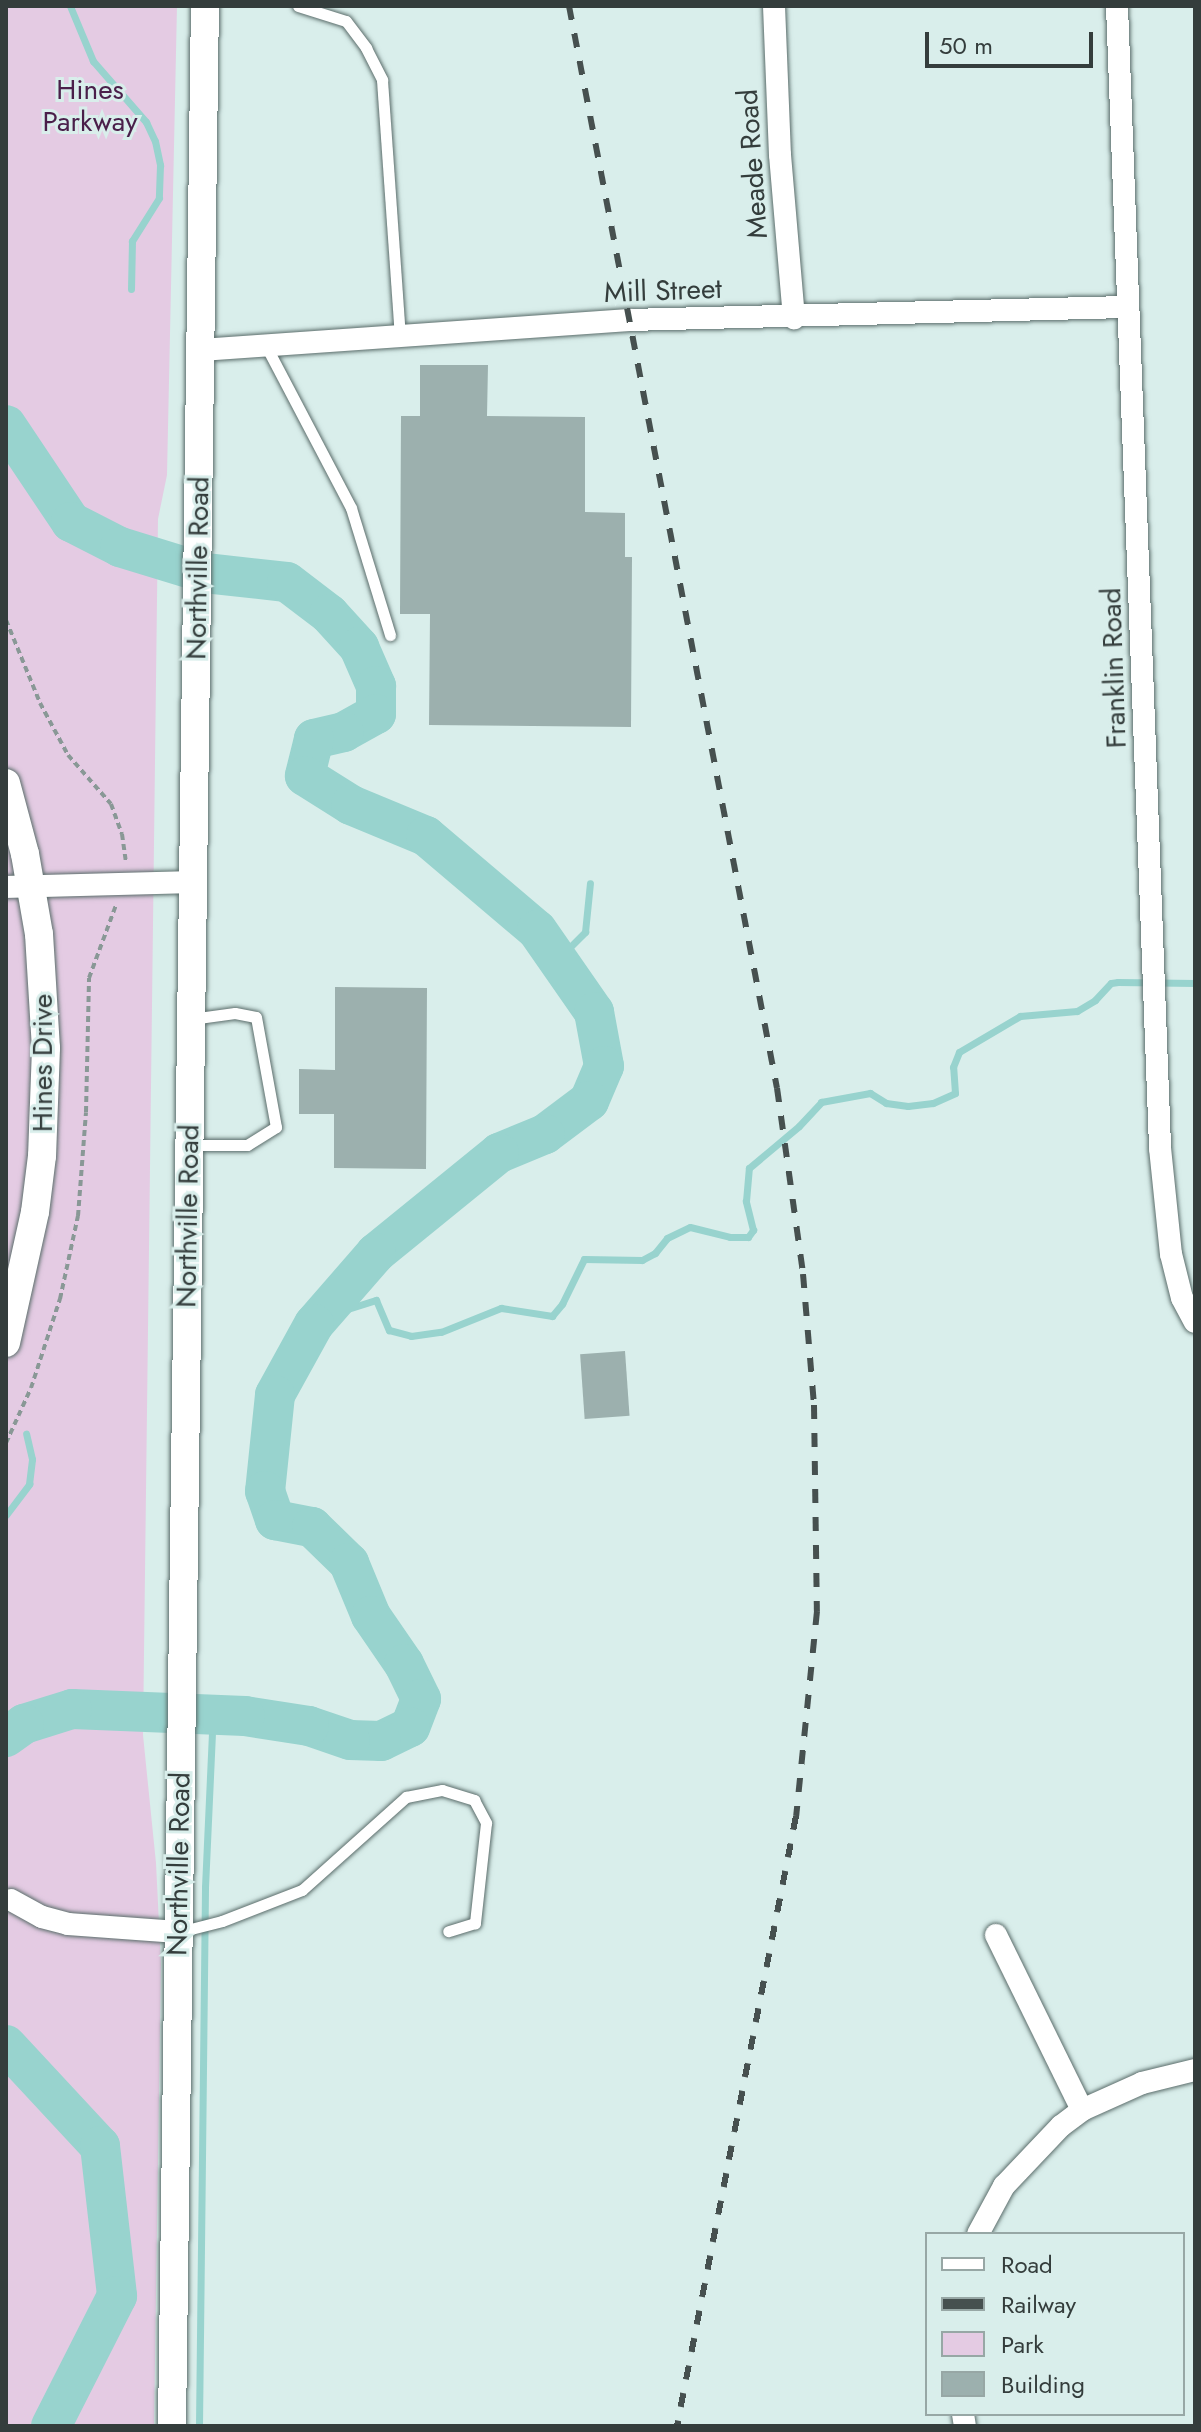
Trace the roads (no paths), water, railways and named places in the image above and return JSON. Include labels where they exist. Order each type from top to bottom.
[{"type":"street","name":"Northville Road","points":[[172,2426],[205,6]]},
{"type":"street","name":"Meade Road","points":[[774,6],[780,155],[794,318]]},
{"type":"street","name":"Franklin Road","points":[[1117,6],[1140,545],[1160,1148],[1171,1254],[1182,1298],[1195,1322]]},
{"type":"street","name":"Mill Street","points":[[201,350],[629,320],[1128,307]]},
{"type":"street","name":"Hines Drive","points":[[6,783],[19,886],[44,992],[46,1102],[35,1212],[6,1343]]},
{"type":"street","points":[[19,886],[193,882]]},
{"type":"street","points":[[11,1900],[42,1917],[68,1924],[178,1932]]},
{"type":"street","points":[[996,1935],[1082,2110]]},
{"type":"street","points":[[979,2232],[1019,2166],[1082,2110],[1142,2083],[1195,2070]]},
{"type":"lane","points":[[298,6],[346,21],[366,48],[382,80],[400,336]]},
{"type":"lane","points":[[266,346],[351,508],[390,635]]},
{"type":"lane","points":[[189,1145],[247,1145],[276,1127],[256,1017],[235,1013],[191,1019]]},
{"type":"lane","points":[[178,1932],[222,1921],[302,1890],[406,1797],[442,1790],[474,1800],[486,1823],[475,1923],[448,1931]]},
{"type":"waterway","points":[[70,6],[93,61],[146,122],[155,141],[160,165],[159,198],[132,241],[131,289]]},
{"type":"waterway","points":[[6,425],[71,522],[120,547],[205,573],[287,582],[329,614],[359,647],[376,686],[376,714],[344,732],[314,739],[305,776],[351,805],[426,836],[537,930],[594,1012],[604,1066],[589,1101],[545,1134],[499,1153],[376,1253],[314,1324],[275,1395],[265,1491],[275,1520],[312,1527],[349,1563],[371,1616],[404,1664],[421,1699],[410,1727],[381,1741],[350,1740],[309,1726],[245,1716],[72,1709],[24,1724],[6,1737]]},
{"type":"waterway","points":[[557,960],[585,932],[590,883]]},
{"type":"waterway","points":[[319,1318],[376,1300],[389,1330],[411,1336],[441,1332],[501,1308],[552,1316],[562,1304],[584,1259],[642,1260],[655,1253],[667,1238],[690,1227],[730,1237],[748,1237],[753,1230],[746,1201],[749,1168],[799,1126],[821,1102],[870,1093],[886,1103],[908,1106],[933,1103],[955,1093],[953,1067],[959,1052],[1020,1016],[1077,1011],[1095,1000],[1111,983],[1195,983]]},
{"type":"waterway","points":[[6,1515],[29,1484],[32,1459],[26,1434]]},
{"type":"waterway","points":[[199,2426],[205,1887],[213,1714]]},
{"type":"waterway","points":[[6,2045],[100,2146],[117,2296],[51,2426]]},
{"type":"railway","points":[[569,6],[777,1088],[803,1274],[814,1405],[817,1611],[796,1816],[677,2426]]},
{"type":"park label","name":"Hines Parkway","points":[[90,106]]}]
